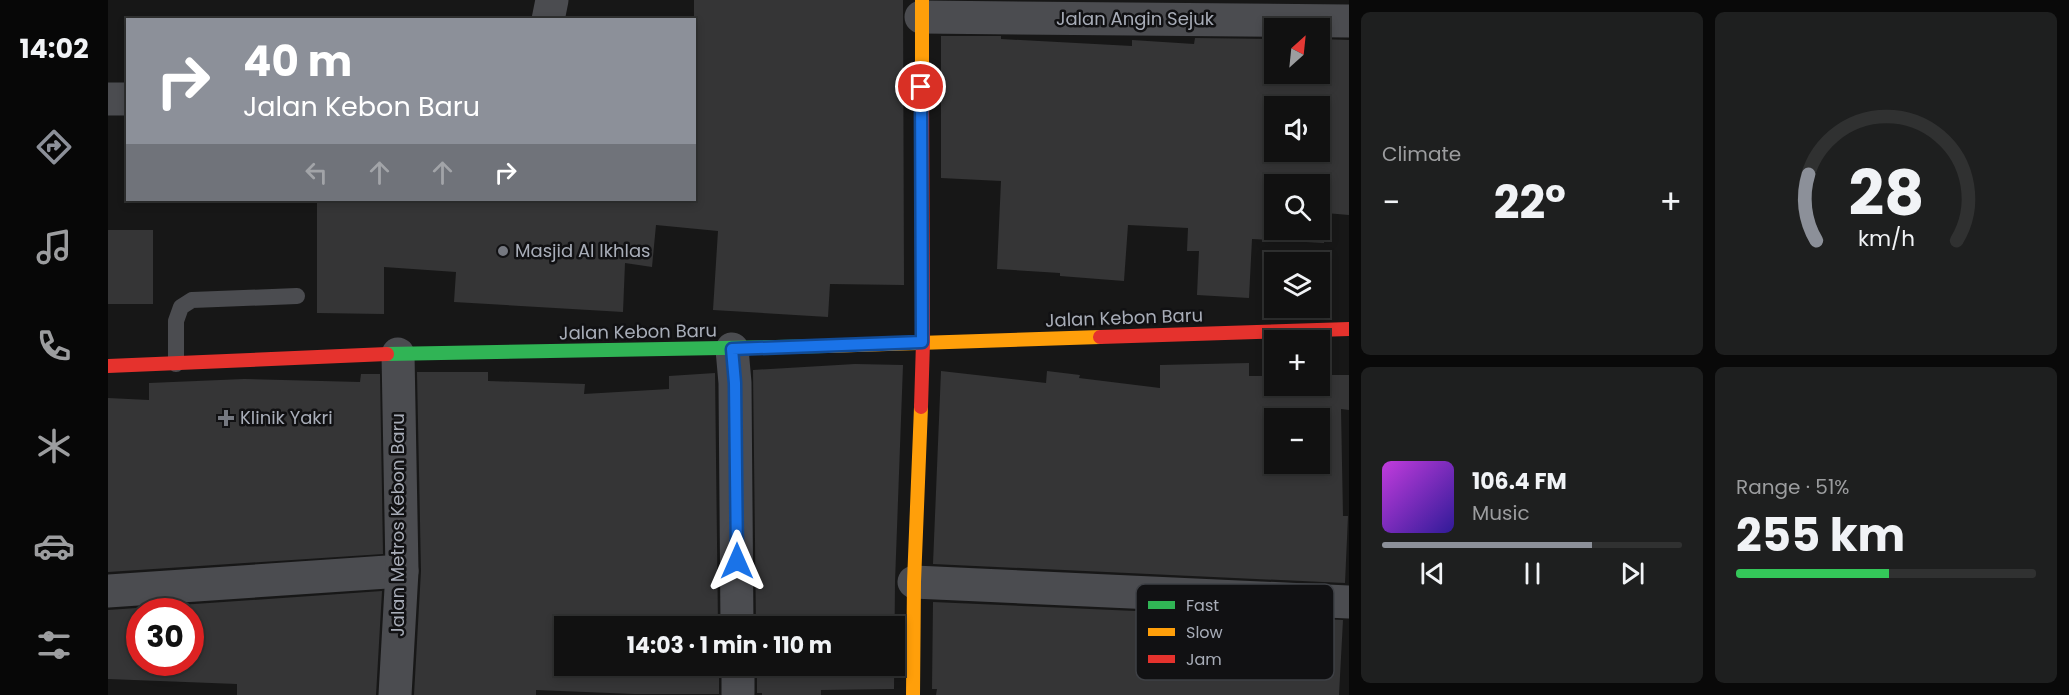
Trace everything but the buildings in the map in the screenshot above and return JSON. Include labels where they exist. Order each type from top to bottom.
[{"type":"street","points":[[548,18],[552,0]]},
{"type":"street","points":[[913,695],[914,582],[922,342],[921,9]]},
{"type":"street","name":"Jalan Angin Sejuk","points":[[921,9],[1349,21]]},
{"type":"street","points":[[108,99],[126,99]]},
{"type":"street","name":"Jalan Kebon Baru","points":[[108,366],[398,354],[732,349],[1349,329]]},
{"type":"street","points":[[732,349],[735,383],[737,616]]},
{"type":"street","name":"Jalan Metros Kebon Baru","points":[[395,695],[402,571],[398,354]]},
{"type":"street","points":[[108,591],[402,571]]},
{"type":"street","points":[[914,582],[1136,592]]},
{"type":"street","points":[[1334,601],[1349,602]]},
{"type":"lane","points":[[176,364],[176,321],[181,308],[192,300],[297,296]]},
{"type":"traffic: fast","points":[[387,354],[827,346]]},
{"type":"traffic: slow","points":[[922,0],[922,77]]},
{"type":"traffic: slow","points":[[827,346],[1100,337]]},
{"type":"traffic: slow","points":[[913,695],[914,582],[921,407]]},
{"type":"traffic: jam","points":[[921,407],[923,342],[922,77]]},
{"type":"traffic: jam","points":[[1100,337],[1349,329]]},
{"type":"traffic: jam","points":[[108,366],[387,354]]},
{"type":"place","name":"Masjid Al Ikhlas","points":[[503,251]]},
{"type":"place","name":"Klinik Yakri","points":[[226,418]]},
{"type":"route","points":[[737,561],[735,383],[732,349],[922,342],[921,87]]}]
